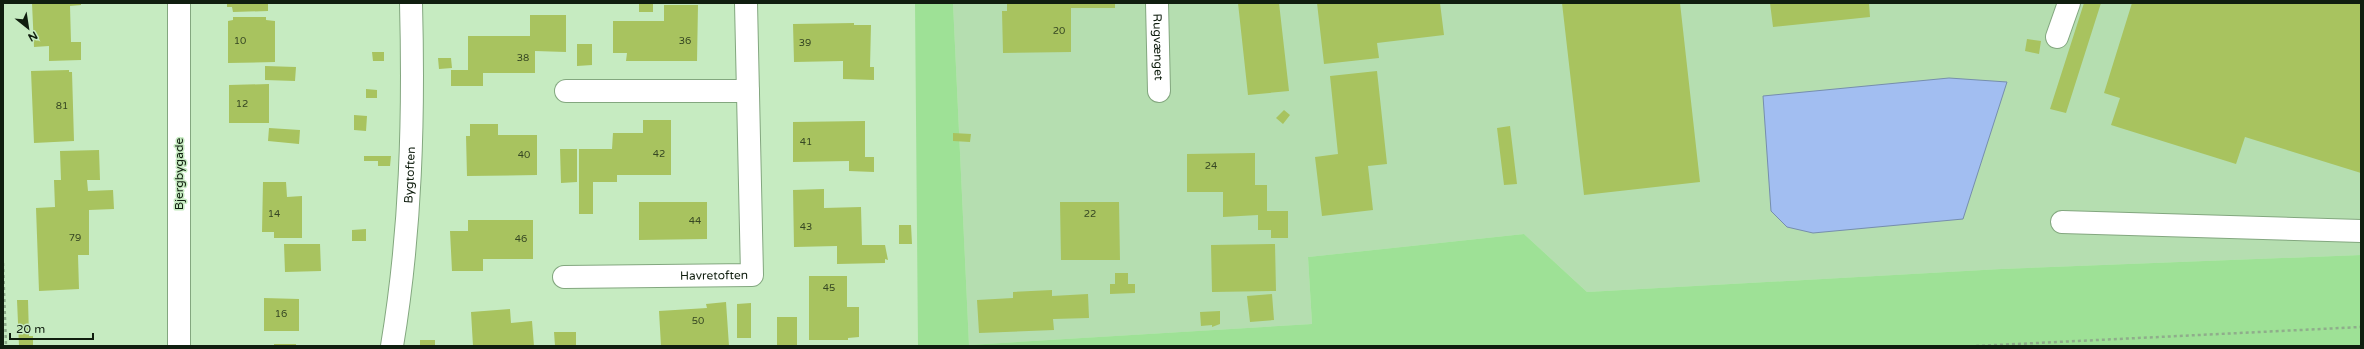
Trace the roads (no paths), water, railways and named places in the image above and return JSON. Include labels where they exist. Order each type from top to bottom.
[{"type":"street","name":"Bjergbygade","points":[[179,3],[179,346]]},
{"type":"street","name":"Bygtoften","points":[[392,346],[408,218],[413,95],[411,3]]},
{"type":"street","name":"Havretoften","points":[[564,277],[752,275],[746,3]]},
{"type":"street","name":"Rugvænget","points":[[1157,3],[1159,91]]},
{"type":"street","points":[[2058,37],[2069,3]]},
{"type":"street","points":[[566,91],[748,91]]},
{"type":"street","points":[[2062,222],[2361,230]]},
{"type":"water","points":[[1949,78],[2007,82],[1963,219],[1813,233],[1787,227],[1771,211],[1763,96]]}]
